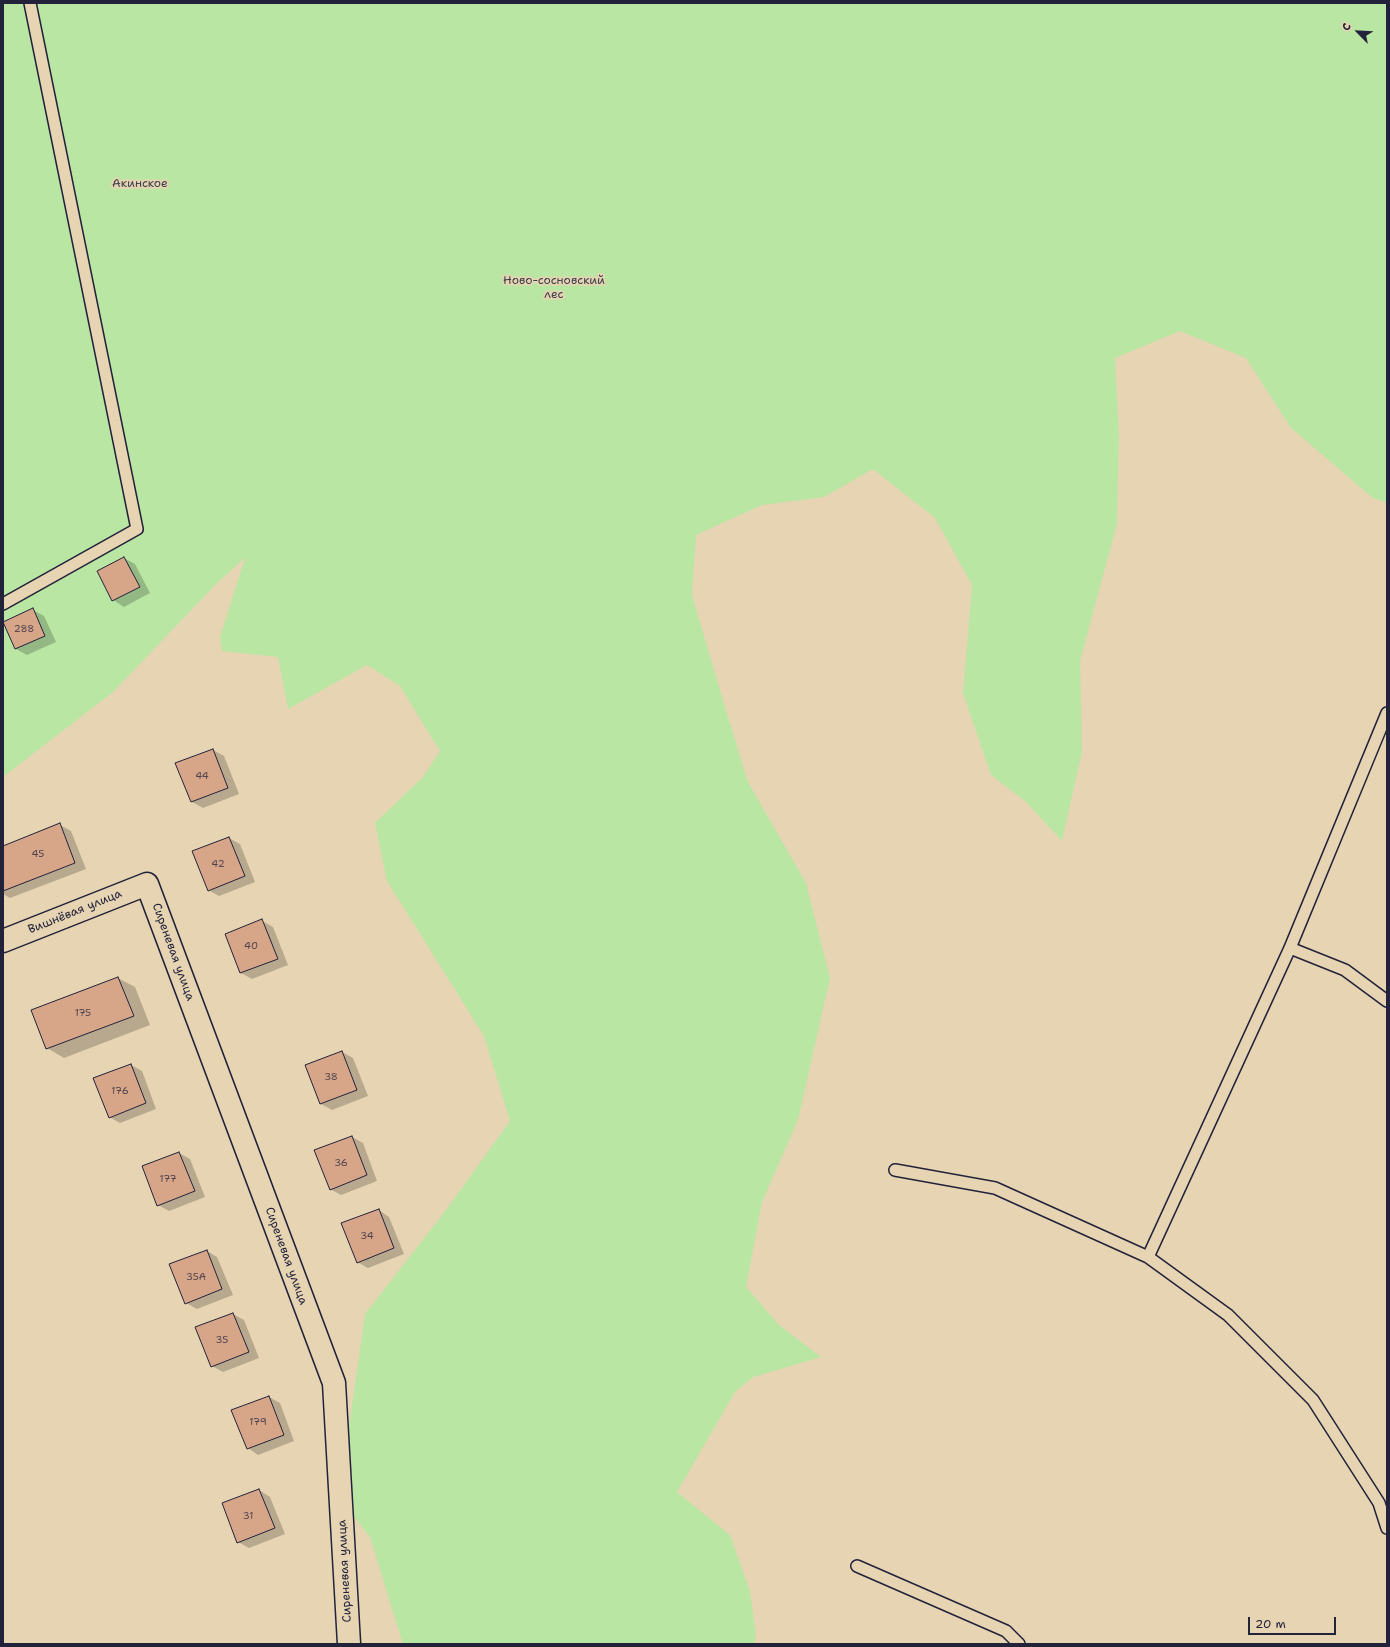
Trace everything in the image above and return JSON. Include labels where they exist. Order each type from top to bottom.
[{"type":"street","name":"Вишнёвая улица","points":[[3,941],[147,884]]},
{"type":"street","name":"Сиреневая улица","points":[[147,884],[334,1383],[349,1644]]},
{"type":"lane","points":[[3,604],[138,529],[30,3]]},
{"type":"lane","points":[[1148,1257],[1290,948],[1387,713]]},
{"type":"lane","points":[[1290,948],[1345,970],[1387,1001]]},
{"type":"lane","points":[[895,1170],[995,1188],[1148,1257],[1228,1315],[1313,1400],[1379,1503],[1387,1528]]},
{"type":"lane","points":[[857,1566],[1006,1631],[1019,1644]]},
{"type":"green space","name":"Ново-сосновский лес","points":[[3,3],[1387,3],[1387,503],[1373,498],[1291,428],[1246,358],[1180,331],[1115,358],[1119,435],[1117,524],[1080,661],[1082,752],[1062,841],[1026,802],[991,775],[963,693],[972,585],[935,518],[873,469],[824,497],[762,505],[696,535],[692,595],[724,704],[748,782],[806,883],[830,978],[798,1120],[762,1202],[746,1287],[779,1325],[821,1357],[753,1377],[735,1392],[677,1492],[730,1535],[750,1591],[756,1636],[754,1644],[403,1644],[370,1537],[339,1498],[365,1314],[446,1210],[510,1121],[484,1036],[387,881],[375,823],[423,777],[440,751],[400,686],[367,665],[288,709],[278,657],[222,651],[220,637],[245,558],[217,583],[113,692],[3,777]]},
{"type":"building","points":[[124,557],[140,587],[112,601],[97,571]]},
{"type":"building","points":[[33,608],[45,636],[15,649],[3,622]]},
{"type":"building","points":[[213,749],[228,788],[191,802],[175,763]]},
{"type":"building","points":[[60,823],[75,863],[3,891],[3,846]]},
{"type":"building","points":[[229,837],[245,876],[208,891],[192,851]]},
{"type":"building","points":[[262,919],[278,959],[240,973],[225,934]]},
{"type":"building","points":[[118,977],[134,1016],[46,1049],[31,1010]]},
{"type":"building","points":[[342,1051],[357,1090],[320,1104],[305,1065]]},
{"type":"building","points":[[131,1064],[146,1103],[109,1118],[93,1078]]},
{"type":"building","points":[[352,1136],[367,1175],[330,1190],[314,1150]]},
{"type":"building","points":[[179,1152],[195,1191],[157,1206],[142,1166]]},
{"type":"building","points":[[379,1209],[394,1248],[357,1263],[341,1223]]},
{"type":"building","points":[[207,1250],[222,1289],[185,1304],[169,1264]]},
{"type":"building","points":[[233,1313],[249,1352],[211,1367],[195,1327]]},
{"type":"building","points":[[269,1396],[284,1435],[247,1449],[231,1410]]},
{"type":"building","points":[[259,1489],[275,1528],[237,1543],[222,1503]]},
{"type":"park label","name":"Акинское","points":[[140,184]]}]
